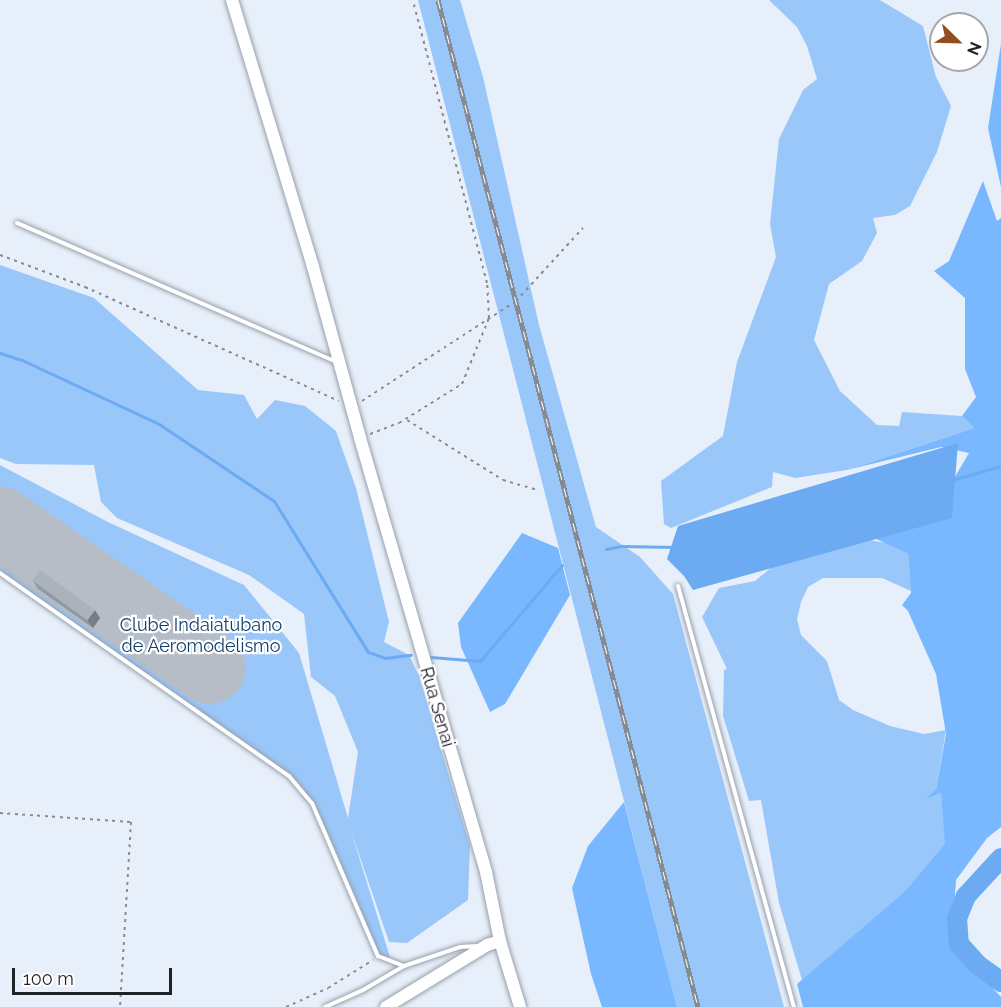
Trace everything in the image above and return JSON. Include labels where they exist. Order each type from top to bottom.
[{"type":"street","name":"Rua Senai","points":[[231,0],[340,363],[486,872],[500,941],[520,1007]]},
{"type":"street","points":[[386,1007],[487,945],[500,941]]},
{"type":"lane","points":[[17,224],[340,363]]},
{"type":"lane","points":[[0,573],[289,776],[312,803],[378,956],[405,966]]},
{"type":"lane","points":[[678,586],[794,1007]]},
{"type":"lane","points":[[325,1007],[363,990],[405,966],[460,946],[487,945]]},
{"type":"path","points":[[360,438],[405,419],[462,384],[489,318],[487,283],[413,0]]},
{"type":"path","points":[[0,255],[84,287],[352,407],[516,302],[583,228]]},
{"type":"path","points":[[405,419],[503,480],[538,490]]},
{"type":"path","points":[[0,813],[131,822],[120,1007]]},
{"type":"path","points":[[286,1007],[328,988],[378,956]]},
{"type":"green space","points":[[418,0],[460,0],[483,77],[539,325],[596,527],[640,557],[673,594],[784,1007],[677,1007]]},
{"type":"green space","points":[[769,0],[880,0],[923,26],[929,50],[929,72],[935,72],[951,106],[937,152],[910,206],[895,215],[873,218],[877,233],[862,261],[829,284],[814,340],[840,391],[877,425],[899,426],[902,412],[962,416],[974,428],[847,470],[795,478],[773,472],[772,487],[671,528],[664,524],[661,481],[723,436],[737,362],[776,257],[770,224],[779,139],[803,90],[817,79],[807,46],[797,27]]},
{"type":"green space","name":"Clube Indaiatubano de Aeromodelismo","points":[[0,265],[94,298],[198,390],[244,395],[257,419],[275,400],[305,406],[336,431],[356,488],[389,622],[384,642],[409,655],[419,676],[470,846],[468,900],[407,943],[389,942],[351,831],[390,957],[378,956],[312,803],[289,776],[0,573],[0,465],[108,522],[244,585],[299,653],[348,818],[358,752],[335,696],[311,677],[304,614],[249,575],[117,518],[101,502],[94,465],[16,464],[0,458]]},
{"type":"green space","points":[[869,540],[886,543],[908,554],[911,591],[882,578],[823,578],[808,587],[801,602],[797,619],[801,635],[827,661],[839,700],[853,710],[890,726],[924,734],[946,730],[936,789],[926,798],[941,793],[946,844],[905,891],[802,980],[779,903],[761,800],[749,801],[723,716],[724,670],[727,669],[702,617],[719,588],[755,581],[772,567]]},
{"type":"shaded area","points":[[1001,44],[1001,187],[988,128]]},
{"type":"shaded area","points":[[983,181],[997,221],[1001,218],[1001,827],[987,838],[956,880],[954,911],[968,961],[1001,997],[1001,1007],[803,1007],[797,984],[905,891],[945,844],[941,793],[925,799],[936,789],[946,734],[936,674],[908,611],[902,605],[911,593],[908,554],[868,535],[939,504],[969,453],[941,447],[847,470],[974,428],[962,416],[976,397],[965,369],[965,298],[934,271],[949,261]]},
{"type":"shaded area","points":[[958,443],[952,518],[693,590],[684,576],[667,559],[678,526]]},
{"type":"shaded area","points":[[522,533],[558,548],[570,595],[505,704],[490,712],[461,647],[458,623]]},
{"type":"shaded area","points":[[624,802],[677,1007],[602,1007],[591,974],[572,888],[588,846]]},
{"type":"building","points":[[40,570],[95,610],[87,620],[32,581]]},
{"type":"waterway","points":[[0,353],[22,360],[159,424],[274,501],[368,652],[385,658],[411,655]]},
{"type":"waterway","points":[[952,480],[1001,466]]},
{"type":"waterway","points":[[606,549],[621,546],[676,547]]},
{"type":"waterway","points":[[431,657],[480,661],[562,565]]},
{"type":"waterway","points":[[1001,858],[966,896],[957,918],[959,944],[978,965],[1001,982]]},
{"type":"runway","points":[[0,523],[210,668]]},
{"type":"railway","points":[[438,0],[698,1007]]}]
